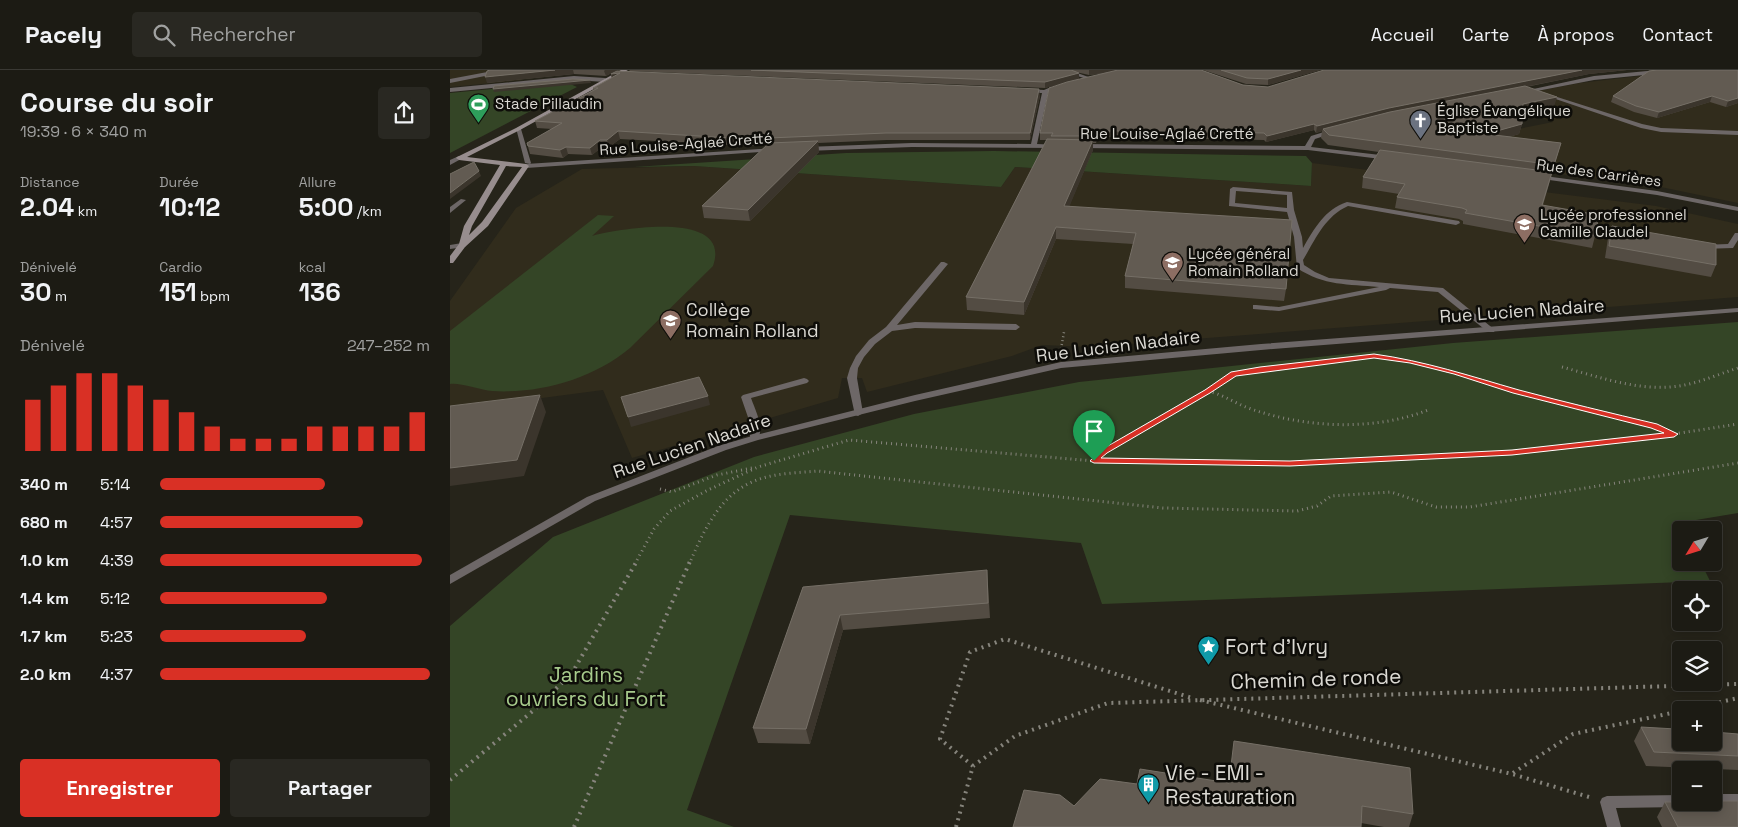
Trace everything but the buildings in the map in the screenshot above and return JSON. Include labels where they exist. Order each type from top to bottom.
[{"type":"main road","points":[[459,158],[518,129],[625,70]]},
{"type":"main road","points":[[459,158],[504,164],[527,164]]},
{"type":"main road","points":[[462,245],[468,226],[504,164]]},
{"type":"main road","points":[[450,261],[462,245],[485,224],[527,164]]},
{"type":"street","points":[[450,81],[508,70]]},
{"type":"street","points":[[1064,70],[1094,78],[1074,83]]},
{"type":"street","points":[[1511,94],[1594,78],[1674,70]]},
{"type":"street","points":[[617,74],[631,75]]},
{"type":"street","points":[[450,90],[574,78],[605,80]]},
{"type":"street","points":[[1023,91],[1045,92],[1060,87]]},
{"type":"street","points":[[1534,90],[1641,126],[1661,130],[1738,133]]},
{"type":"street","points":[[1034,146],[1045,92]]},
{"type":"street","points":[[1345,128],[1313,137],[1309,140],[1308,148],[1392,159]]},
{"type":"street","points":[[518,129],[527,164]]},
{"type":"street","name":"Rue Louise-Aglaé Cretté","points":[[801,149],[912,145],[1064,146]]},
{"type":"street","name":"Rue Louise-Aglaé Cretté","points":[[1074,146],[1308,148]]},
{"type":"street","name":"Rue Louise-Aglaé Cretté","points":[[527,164],[554,166],[783,150]]},
{"type":"street","points":[[450,163],[459,158]]},
{"type":"street","name":"Rue des Carrières","points":[[1531,176],[1657,192],[1738,209]]},
{"type":"street","points":[[1290,210],[1230,209],[1233,189],[1290,193],[1290,210],[1298,237],[1300,266],[1312,274],[1328,280],[1440,290],[1491,330]]},
{"type":"street","points":[[450,211],[463,200]]},
{"type":"street","points":[[1300,259],[1330,213],[1338,206],[1347,204],[1456,223]]},
{"type":"street","points":[[1284,224],[1294,225]]},
{"type":"street","points":[[1697,246],[1707,248],[1730,246],[1738,235]]},
{"type":"street","points":[[450,246],[462,245]]},
{"type":"street","points":[[858,413],[852,378],[854,368],[860,356],[872,342],[889,329],[944,264]]},
{"type":"street","points":[[1256,307],[1279,309],[1397,286]]},
{"type":"street","name":"Rue Lucien Nadaire","points":[[450,580],[591,499],[722,448],[915,398],[1061,365],[1261,346],[1738,310]]},
{"type":"street","points":[[889,329],[915,325],[1016,327]]},
{"type":"street","points":[[755,438],[755,423],[746,397],[804,381]]},
{"type":"street","points":[[1614,827],[1607,802],[1672,800]]},
{"type":"street","points":[[1722,800],[1738,800]]},
{"type":"path","points":[[1062,346],[1064,332]]},
{"type":"path","points":[[1094,461],[1104,452],[1234,374],[1260,369],[1374,356],[1410,361],[1456,372],[1516,391],[1654,426],[1674,434]]},
{"type":"path","points":[[1562,367],[1604,378],[1654,386],[1679,386],[1738,368]]},
{"type":"path","points":[[1208,391],[1217,393],[1254,410],[1305,420],[1383,422],[1403,419],[1428,410]]},
{"type":"path","points":[[643,479],[662,490],[672,492],[717,476],[758,467],[849,440],[1094,461],[1290,464],[1512,452],[1674,434],[1738,424]]},
{"type":"path","points":[[574,827],[701,537],[725,500],[751,482],[771,476],[817,471],[1163,508],[1297,511],[1317,506],[1331,496],[1391,492],[1436,507],[1470,508],[1738,463]]},
{"type":"path","points":[[450,780],[534,710],[572,673],[654,529],[670,511],[708,490],[758,467]]},
{"type":"path","points":[[956,827],[973,766],[940,739],[970,652],[1005,639],[1194,699],[1512,774],[1607,802]]},
{"type":"path","name":"Chemin de ronde","points":[[973,766],[1015,736],[1108,703],[1738,684]]},
{"type":"path","points":[[1722,701],[1738,698]]},
{"type":"path","points":[[1512,774],[1573,734],[1672,712]]},
{"type":"shaded area","points":[[450,70],[513,70],[522,80],[450,87]]},
{"type":"shaded area","points":[[1691,70],[1738,84],[1738,203],[1656,186],[1456,161],[1458,141],[1553,122],[1489,100],[1580,83]]},
{"type":"shaded area","points":[[1312,163],[1656,206],[1738,224],[1738,297],[1090,347],[1042,345],[1012,356],[867,392],[862,378],[842,378],[838,398],[632,458],[603,390],[450,410],[450,301],[516,208],[582,169],[694,166],[1001,187],[1015,167],[1311,186]]},
{"type":"green space","name":"Stade Pillaudin","points":[[566,82],[577,87],[450,153],[450,93]]},
{"type":"green space","points":[[994,151],[1306,156],[1312,163],[1311,186],[1015,167],[1001,187],[694,166],[634,167],[846,153]]},
{"type":"green space","points":[[598,215],[614,216],[592,236],[647,227],[670,227],[690,230],[706,236],[715,248],[713,266],[630,348],[600,368],[583,376],[547,387],[529,390],[492,391],[450,384],[450,331]]},
{"type":"green space","name":"Jardins ouvriers du Fort","points":[[1738,322],[1738,513],[1690,521],[1672,521],[1672,571],[1705,571],[1710,581],[1102,604],[1081,543],[790,515],[687,810],[734,827],[450,827],[450,626],[553,537],[754,457],[914,414],[1079,382],[1453,343]]},
{"type":"place","name":"Stade Pillaudin","points":[[479,123]]},
{"type":"place","name":"Église Évangélique Baptiste","points":[[1421,139]]},
{"type":"place","name":"Lycée professionnel Camille Claudel","points":[[1524,243]]},
{"type":"place","name":"Lycée général Romain Rolland","points":[[1172,282]]},
{"type":"place","name":"Collège Romain Rolland","points":[[670,339]]},
{"type":"place","name":"Fort d'Ivry","points":[[1209,666]]},
{"type":"place","name":"Vie - EMI - Restauration","points":[[1149,804]]},
{"type":"route","points":[[1374,356],[1410,361],[1456,372],[1516,391],[1654,426],[1674,434],[1512,452],[1290,464],[1094,461],[1104,452],[1234,374],[1260,369],[1374,356]]}]
